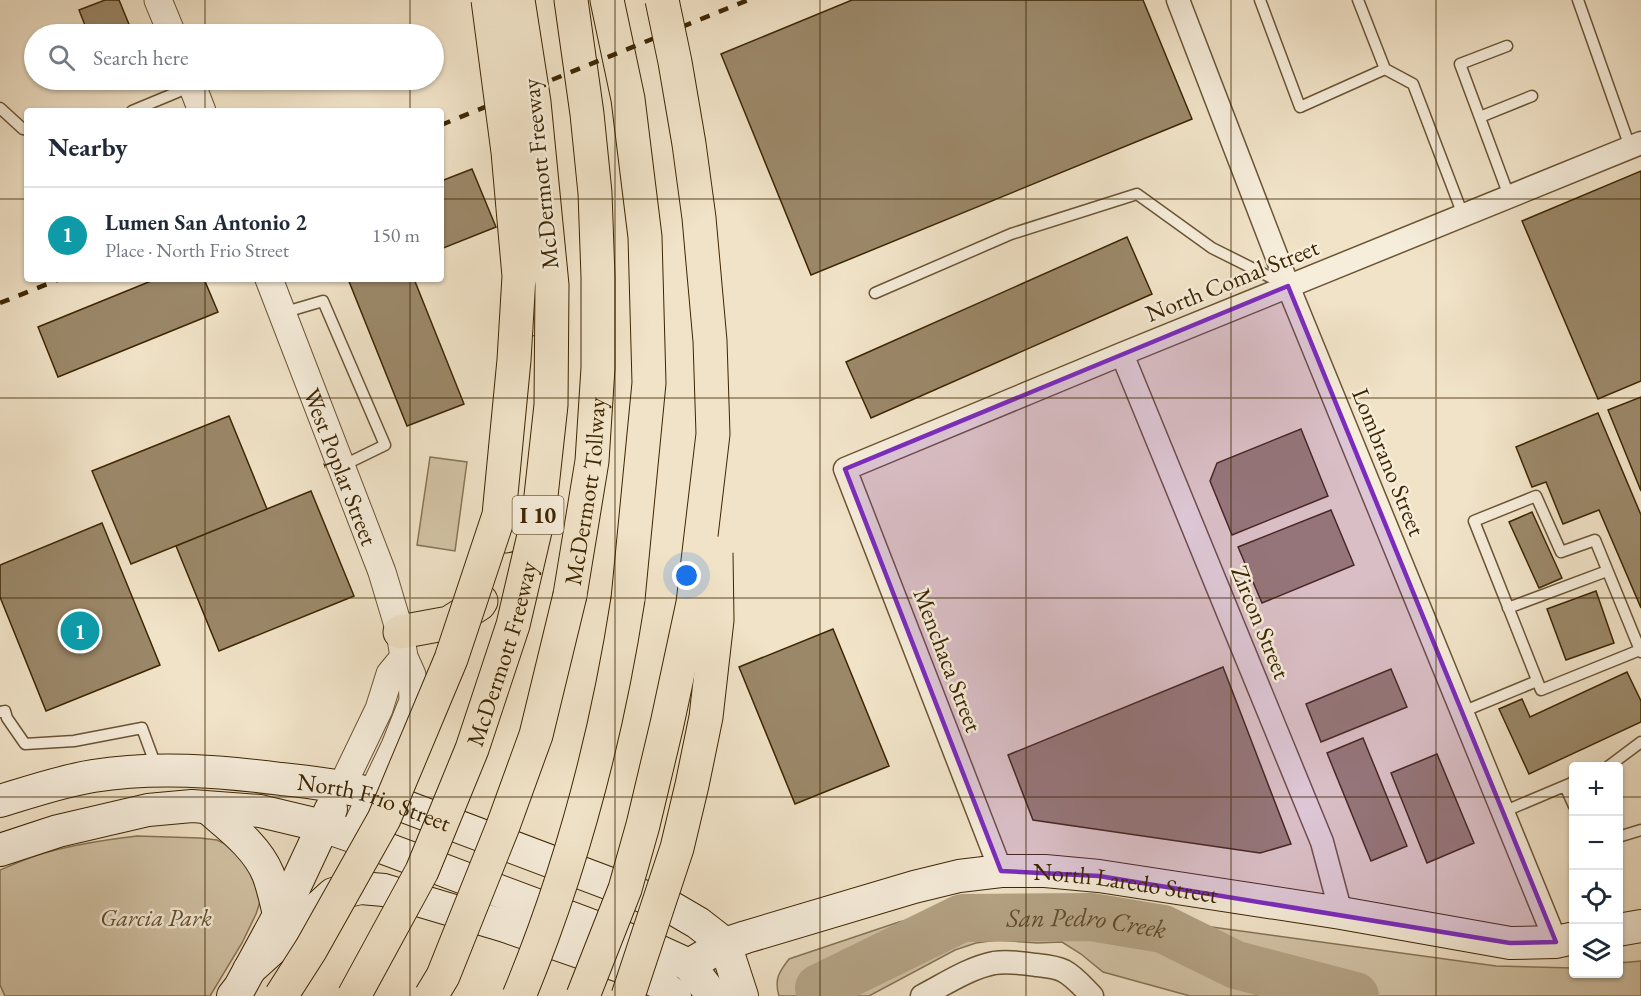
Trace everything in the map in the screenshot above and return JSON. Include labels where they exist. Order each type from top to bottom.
[{"type":"highway","points":[[281,996],[311,949],[384,819],[451,659],[499,515],[514,360],[519,276],[508,152],[488,0]]},
{"type":"highway","name":"McDermott Freeway","points":[[354,996],[422,871],[472,749],[513,625],[538,514],[551,405],[552,285],[534,102],[518,0]]},
{"type":"highway","points":[[402,644],[449,623],[479,604],[496,573],[524,470],[546,313],[548,184],[527,0]]},
{"type":"highway","name":"McDermott Tollway","points":[[431,996],[443,976],[503,826],[536,735],[570,595],[592,461],[598,357],[595,193],[587,114],[571,0]]},
{"type":"highway","points":[[519,996],[553,908],[582,818],[607,717],[628,599],[649,383],[645,237],[628,99],[607,0]]},
{"type":"highway","points":[[614,0],[619,57]]},
{"type":"highway","points":[[628,996],[677,848],[692,785],[706,717],[717,620],[710,341],[699,218],[689,144],[662,0]]},
{"type":"highway","points":[[584,996],[624,889],[643,825],[667,724],[693,603],[713,434]]},
{"type":"main road","name":"North Frio Street","points":[[0,801],[91,776],[130,771],[241,774],[342,786],[372,794],[669,906],[698,923],[725,944]]},
{"type":"main road","points":[[233,996],[279,915],[342,786]]},
{"type":"main road","name":"North Frio Street","points":[[0,850],[58,831],[148,810],[192,806],[260,811],[323,826],[352,836],[654,949],[689,965]]},
{"type":"main road","points":[[208,808],[237,833],[267,872],[279,915]]},
{"type":"main road","name":"North Laredo Street","points":[[689,965],[725,944],[914,887],[959,876],[1001,871],[1045,871],[1099,876],[1341,913],[1510,943],[1565,940]]},
{"type":"main road","points":[[249,970],[333,894],[361,888],[384,890],[505,926],[631,970],[658,982],[675,996]]},
{"type":"main road","points":[[1623,929],[1641,926]]},
{"type":"main road","points":[[725,944],[741,996]]},
{"type":"main road","points":[[689,965],[712,996]]},
{"type":"street","points":[[158,0],[168,24]]},
{"type":"street","name":"Lombrano Street","points":[[1178,0],[1288,286],[1503,812],[1565,940]]},
{"type":"street","points":[[194,90],[201,108]]},
{"type":"street","name":"North Comal Street","points":[[844,469],[1636,145]]},
{"type":"street","name":"West Poplar Street","points":[[270,282],[382,572],[412,675],[413,701],[352,836]]},
{"type":"street","name":"Zircon Street","points":[[1122,354],[1322,842],[1341,913]]},
{"type":"street","name":"Menchaca Street","points":[[844,469],[1001,871]]},
{"type":"street","points":[[342,786],[379,709],[402,644]]},
{"type":"street","points":[[922,996],[958,977],[994,963],[1017,962],[1063,971],[1078,981],[1092,996]]},
{"type":"lane","points":[[1260,0],[1300,107],[1385,69]]},
{"type":"lane","points":[[1358,0],[1385,69],[1413,84],[1463,215]]},
{"type":"lane","points":[[1578,0],[1636,145]]},
{"type":"lane","points":[[1507,46],[1460,64],[1509,196]]},
{"type":"lane","points":[[138,108],[176,90]]},
{"type":"lane","points":[[1480,117],[1532,96]]},
{"type":"lane","points":[[0,108],[24,129]]},
{"type":"lane","points":[[874,292],[1011,234],[1137,194],[1212,249],[1288,286]]},
{"type":"lane","points":[[282,313],[323,301],[386,446],[341,466]]},
{"type":"lane","points":[[1536,496],[1561,552],[1595,540],[1608,571],[1641,651],[1541,690],[1474,521],[1536,496]]},
{"type":"lane","points":[[1508,608],[1608,571]]},
{"type":"lane","points":[[1462,712],[1537,681]]},
{"type":"lane","points":[[0,712],[5,711],[7,718],[25,744],[74,741],[142,728],[157,771]]},
{"type":"lane","points":[[1614,762],[1641,742]]},
{"type":"lane","points":[[1503,812],[1569,784]]},
{"type":"lane","points":[[1623,835],[1641,830]]},
{"type":"highlighted area","points":[[1288,286],[1556,942],[1510,943],[1099,876],[1001,871],[845,469]]},
{"type":"green space","points":[[430,457],[467,462],[455,551],[417,545]]},
{"type":"green space","name":"Garcia Park","points":[[137,836],[217,840],[234,848],[255,869],[261,899],[256,914],[242,943],[210,996],[5,996],[0,985],[0,870],[60,849]]},
{"type":"green space","points":[[1022,901],[1496,966],[1569,968],[1569,978],[1623,978],[1623,963],[1641,961],[1641,996],[1190,996],[1103,972],[1062,942],[997,940],[976,943],[955,950],[869,996],[779,996],[778,976],[789,959],[899,922],[968,905]]},
{"type":"building","points":[[105,0],[119,0],[129,24],[84,24],[79,10]]},
{"type":"building","points":[[852,0],[1143,0],[1192,119],[811,275],[721,54]]},
{"type":"building","points":[[472,169],[496,227],[444,248],[444,180]]},
{"type":"building","points":[[1641,171],[1641,381],[1598,399],[1522,221]]},
{"type":"building","points":[[1127,237],[1152,294],[871,418],[846,362]]},
{"type":"building","points":[[149,282],[205,282],[218,312],[58,377],[38,327]]},
{"type":"building","points":[[349,282],[415,282],[464,404],[407,426]]},
{"type":"building","points":[[1641,397],[1641,491],[1608,410]]},
{"type":"building","points":[[1598,413],[1641,515],[1641,608],[1599,510],[1563,524],[1546,482],[1532,487],[1516,447]]},
{"type":"building","points":[[229,416],[267,509],[131,564],[92,471]]},
{"type":"building","points":[[1301,429],[1328,496],[1232,535],[1210,481],[1217,463]]},
{"type":"building","points":[[311,491],[354,596],[219,651],[176,546]]},
{"type":"building","points":[[1331,510],[1354,565],[1262,603],[1238,547]]},
{"type":"building","points":[[1532,512],[1562,578],[1539,588],[1509,522]]},
{"type":"building","points":[[102,523],[160,665],[46,711],[0,597],[0,565]]},
{"type":"building","points":[[1596,591],[1614,643],[1566,660],[1547,609]]},
{"type":"building","points":[[833,629],[889,766],[795,804],[739,667]]},
{"type":"building","points":[[1223,667],[1291,844],[1260,853],[1033,820],[1008,755]]},
{"type":"building","points":[[1391,669],[1407,707],[1321,742],[1306,704]]},
{"type":"building","points":[[1627,672],[1641,701],[1641,722],[1529,774],[1499,709],[1522,699],[1530,717]]},
{"type":"building","points":[[1363,738],[1407,846],[1371,861],[1327,753]]},
{"type":"building","points":[[1437,754],[1474,843],[1427,863],[1391,773]]},
{"type":"waterway","name":"San Pedro Creek","points":[[819,988],[962,918],[1091,917],[1163,929],[1236,965],[1355,996]]},
{"type":"railway","points":[[444,124],[748,0]]},
{"type":"railway","points":[[0,303],[52,282]]},
{"type":"place","name":"Lumen San Antonio 2","points":[[80,631]]}]
